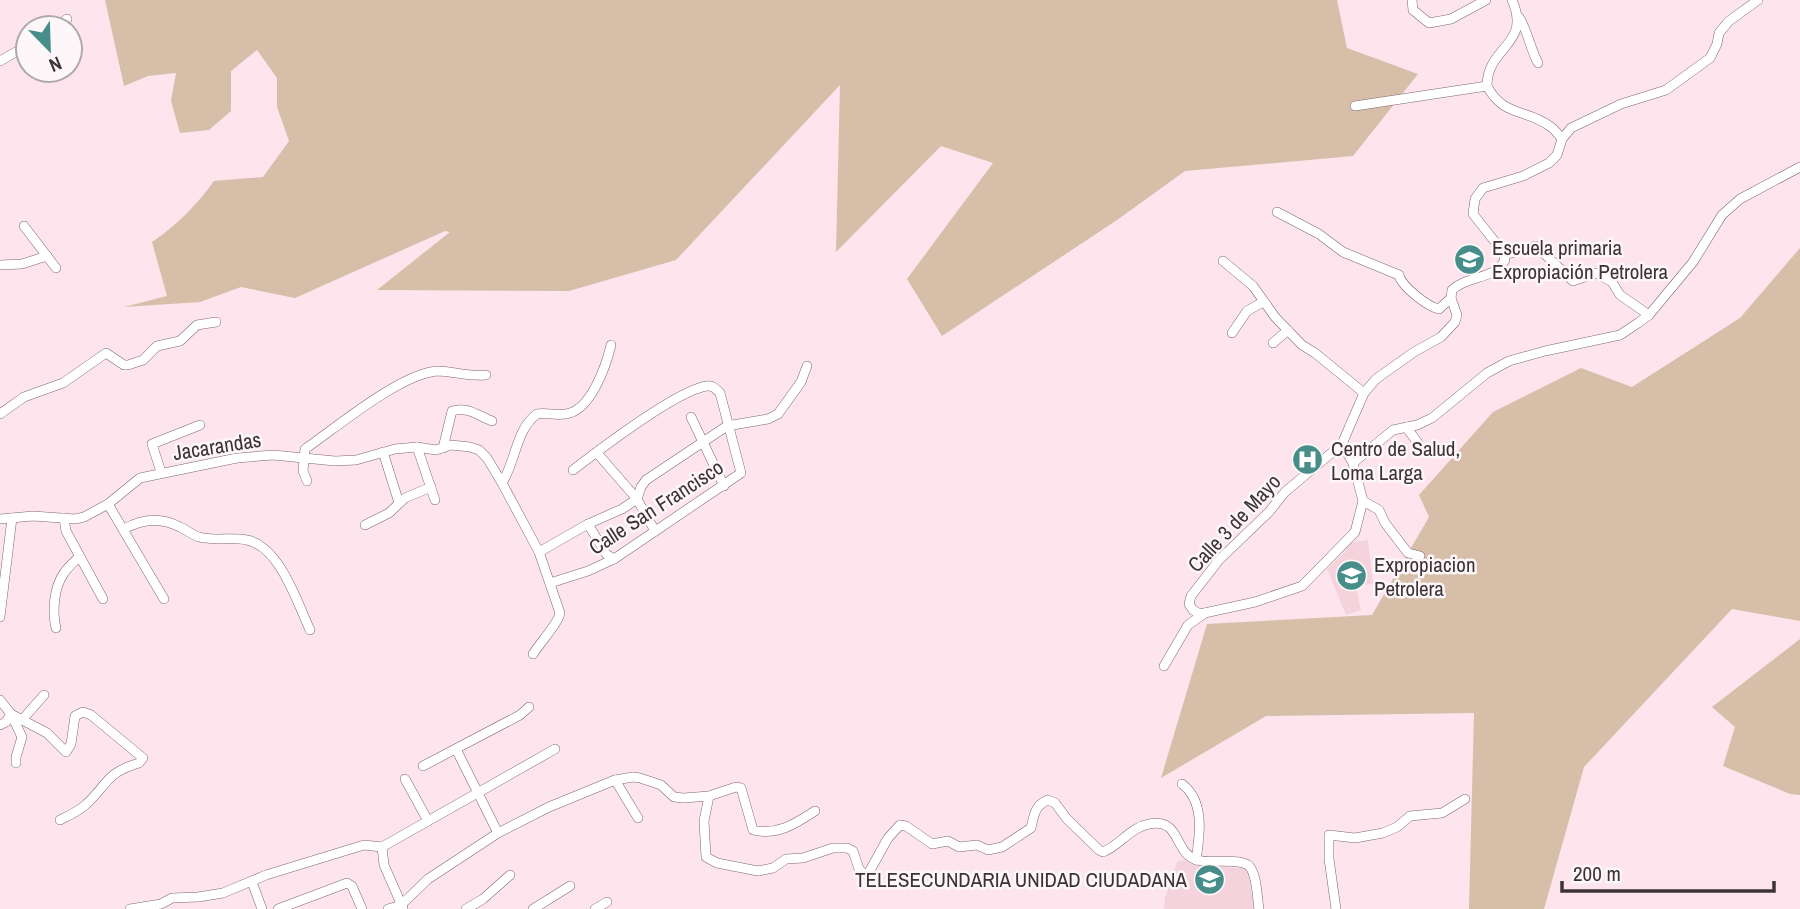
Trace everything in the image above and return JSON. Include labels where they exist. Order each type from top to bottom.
[{"type":"street","points":[[1412,0],[1413,10],[1429,23],[1451,19],[1486,0]]},
{"type":"street","points":[[1512,0],[1526,28],[1538,63]]},
{"type":"street","points":[[1164,666],[1188,625],[1207,612],[1255,603],[1302,586],[1355,532],[1363,501],[1353,463],[1342,444],[1364,393],[1387,371],[1414,352],[1441,338],[1449,330],[1457,314],[1451,298],[1452,290],[1458,284],[1488,275],[1502,266],[1505,260],[1473,214],[1475,199],[1483,188],[1523,176],[1549,163],[1557,155],[1562,139],[1571,128],[1621,104],[1667,90],[1710,58],[1719,33],[1729,21],[1758,0]]},
{"type":"street","points":[[1518,16],[1513,39],[1490,67],[1487,86],[1499,103],[1511,111],[1532,117],[1551,127],[1562,139]]},
{"type":"street","points":[[1355,106],[1487,86]]},
{"type":"street","points":[[1353,463],[1393,430],[1432,418],[1488,373],[1509,361],[1620,335],[1649,315],[1693,262],[1722,215],[1740,199],[1800,167]]},
{"type":"street","points":[[1277,212],[1319,234],[1343,252],[1399,275],[1400,281],[1408,289],[1434,308],[1439,309],[1451,298]]},
{"type":"street","points":[[24,226],[56,268]]},
{"type":"street","points":[[1504,255],[1536,246],[1573,281],[1596,273],[1612,282],[1620,295],[1649,315]]},
{"type":"street","points":[[0,265],[22,264],[47,256]]},
{"type":"street","points":[[1223,261],[1253,286],[1263,302],[1302,345],[1364,393]]},
{"type":"street","points":[[1232,333],[1247,311],[1263,302]]},
{"type":"street","points":[[0,414],[24,397],[63,383],[106,353],[128,365],[143,359],[157,346],[180,341],[197,325],[216,322]]},
{"type":"street","points":[[1273,343],[1288,330]]},
{"type":"street","points":[[533,654],[561,617],[539,552],[502,483],[510,470],[524,428],[537,414],[568,414],[589,400],[594,385],[606,366],[611,345]]},
{"type":"street","points":[[539,552],[637,499],[646,480],[727,426],[768,419],[778,414],[801,382],[807,366]]},
{"type":"street","points":[[307,481],[303,471],[305,449],[351,415],[419,375],[439,371],[470,376],[486,375]]},
{"type":"street","points":[[573,470],[690,391],[715,387],[720,393],[727,426]]},
{"type":"street","points":[[443,448],[452,411],[470,410],[492,421]]},
{"type":"street","points":[[691,417],[724,486]]},
{"type":"street","points":[[160,472],[152,444],[200,425]]},
{"type":"street","name":"Calle San Francisco","points":[[550,583],[588,572],[614,559],[741,473],[727,426]]},
{"type":"street","points":[[1406,427],[1418,443]]},
{"type":"street","name":"Calle 3 de Mayo","points":[[1207,612],[1200,614],[1189,604],[1191,596],[1219,560],[1269,512],[1285,492],[1342,444]]},
{"type":"street","name":"Jacarandas","points":[[0,519],[84,517],[108,504],[140,478],[237,458],[273,456],[356,460],[383,452],[417,447],[436,450],[451,445],[479,450],[502,483]]},
{"type":"street","points":[[417,447],[435,500]]},
{"type":"street","points":[[383,452],[399,503]]},
{"type":"street","points":[[597,453],[637,499],[655,531]]},
{"type":"street","points":[[365,525],[389,513],[405,498],[431,487]]},
{"type":"street","points":[[1363,501],[1379,510],[1385,523],[1408,553],[1420,556]]},
{"type":"street","points":[[108,504],[164,599]]},
{"type":"street","points":[[1,615],[12,518]]},
{"type":"street","points":[[64,518],[66,531],[103,599]]},
{"type":"street","points":[[124,529],[140,520],[164,521],[181,527],[196,537],[249,541],[262,547],[281,566],[310,630]]},
{"type":"street","points":[[588,524],[606,554],[614,559]]},
{"type":"street","points":[[55,628],[53,611],[58,582],[79,557]]},
{"type":"street","points":[[22,720],[44,695]]},
{"type":"street","points":[[0,700],[11,714],[22,737],[16,764]]},
{"type":"street","points":[[423,766],[529,708]]},
{"type":"street","points":[[11,714],[47,733],[66,752],[71,744],[75,716],[83,712],[91,715],[143,758],[139,763],[123,768],[104,782],[85,806],[60,820]]},
{"type":"street","points":[[0,725],[6,722],[11,714]]},
{"type":"street","points":[[456,749],[498,833]]},
{"type":"street","points":[[132,908],[162,906],[172,898],[223,893],[363,845],[383,847],[555,749]]},
{"type":"street","points":[[388,909],[403,907],[428,879],[498,833],[549,807],[615,780],[640,778],[661,785],[674,797],[684,799],[741,788],[752,830],[762,832],[769,833],[788,827],[815,811]]},
{"type":"street","points":[[405,779],[428,821]]},
{"type":"street","points":[[615,780],[638,818]]},
{"type":"street","points":[[1182,784],[1190,790],[1197,804],[1196,860]]},
{"type":"street","points":[[709,796],[704,821],[706,857],[716,863],[758,871],[773,867],[786,859],[803,858],[833,848],[847,848],[853,851],[859,869],[864,874],[868,874],[888,838],[900,825],[906,826],[932,844],[948,841],[959,847],[977,845],[988,850],[1002,847],[1031,828],[1033,815],[1040,804],[1048,800],[1055,803],[1067,819],[1099,850],[1108,850],[1145,825],[1164,824],[1171,828],[1183,849],[1196,860],[1245,863],[1252,869],[1259,909]]},
{"type":"street","points":[[1336,909],[1329,859],[1329,835],[1355,838],[1383,834],[1410,816],[1443,813],[1465,799]]},
{"type":"street","points":[[383,847],[384,865],[403,907]]},
{"type":"street","points":[[466,909],[483,899],[510,875]]},
{"type":"street","points":[[252,882],[262,909]]},
{"type":"street","points":[[278,909],[347,883],[352,886],[362,909]]},
{"type":"street","points":[[533,909],[570,886]]},
{"type":"street","points":[[198,897],[203,909]]},
{"type":"street","points":[[595,909],[607,902]]},
{"type":"shaded area","points":[[105,0],[1337,0],[1347,48],[1418,74],[1353,156],[1185,171],[1117,220],[942,336],[907,279],[993,163],[941,146],[836,252],[840,85],[676,260],[569,291],[377,290],[450,232],[445,231],[295,298],[241,287],[200,302],[124,307],[167,296],[152,242],[186,214],[214,181],[263,177],[289,141],[277,107],[277,78],[257,50],[231,71],[231,111],[209,130],[180,133],[171,101],[176,73],[148,76],[124,86]]},
{"type":"shaded area","points":[[1800,248],[1800,621],[1732,609],[1584,767],[1544,909],[1469,909],[1474,713],[1266,716],[1161,778],[1207,624],[1372,615],[1429,517],[1419,495],[1493,412],[1581,368],[1632,387],[1740,318]]},
{"type":"shaded area","name":"Expropiacion Petrolera","points":[[1368,540],[1373,583],[1356,587],[1361,610],[1346,615],[1327,569],[1345,552],[1348,543]]},
{"type":"shaded area","points":[[1800,639],[1800,795],[1790,794],[1723,766],[1735,727],[1712,707]]},
{"type":"shaded area","name":"TELESECUNDARIA UNIDAD CIUDADANA","points":[[1182,860],[1248,869],[1254,909],[1164,909],[1177,862]]},
{"type":"place","name":"Escuela primaria Expropiación Petrolera","points":[[1469,259]]},
{"type":"place","name":"Centro de Salud, Loma Larga","points":[[1308,460]]},
{"type":"place","name":"Expropiacion Petrolera","points":[[1351,576]]},
{"type":"place","name":"TELESECUNDARIA UNIDAD CIUDADANA","points":[[1210,879]]}]
